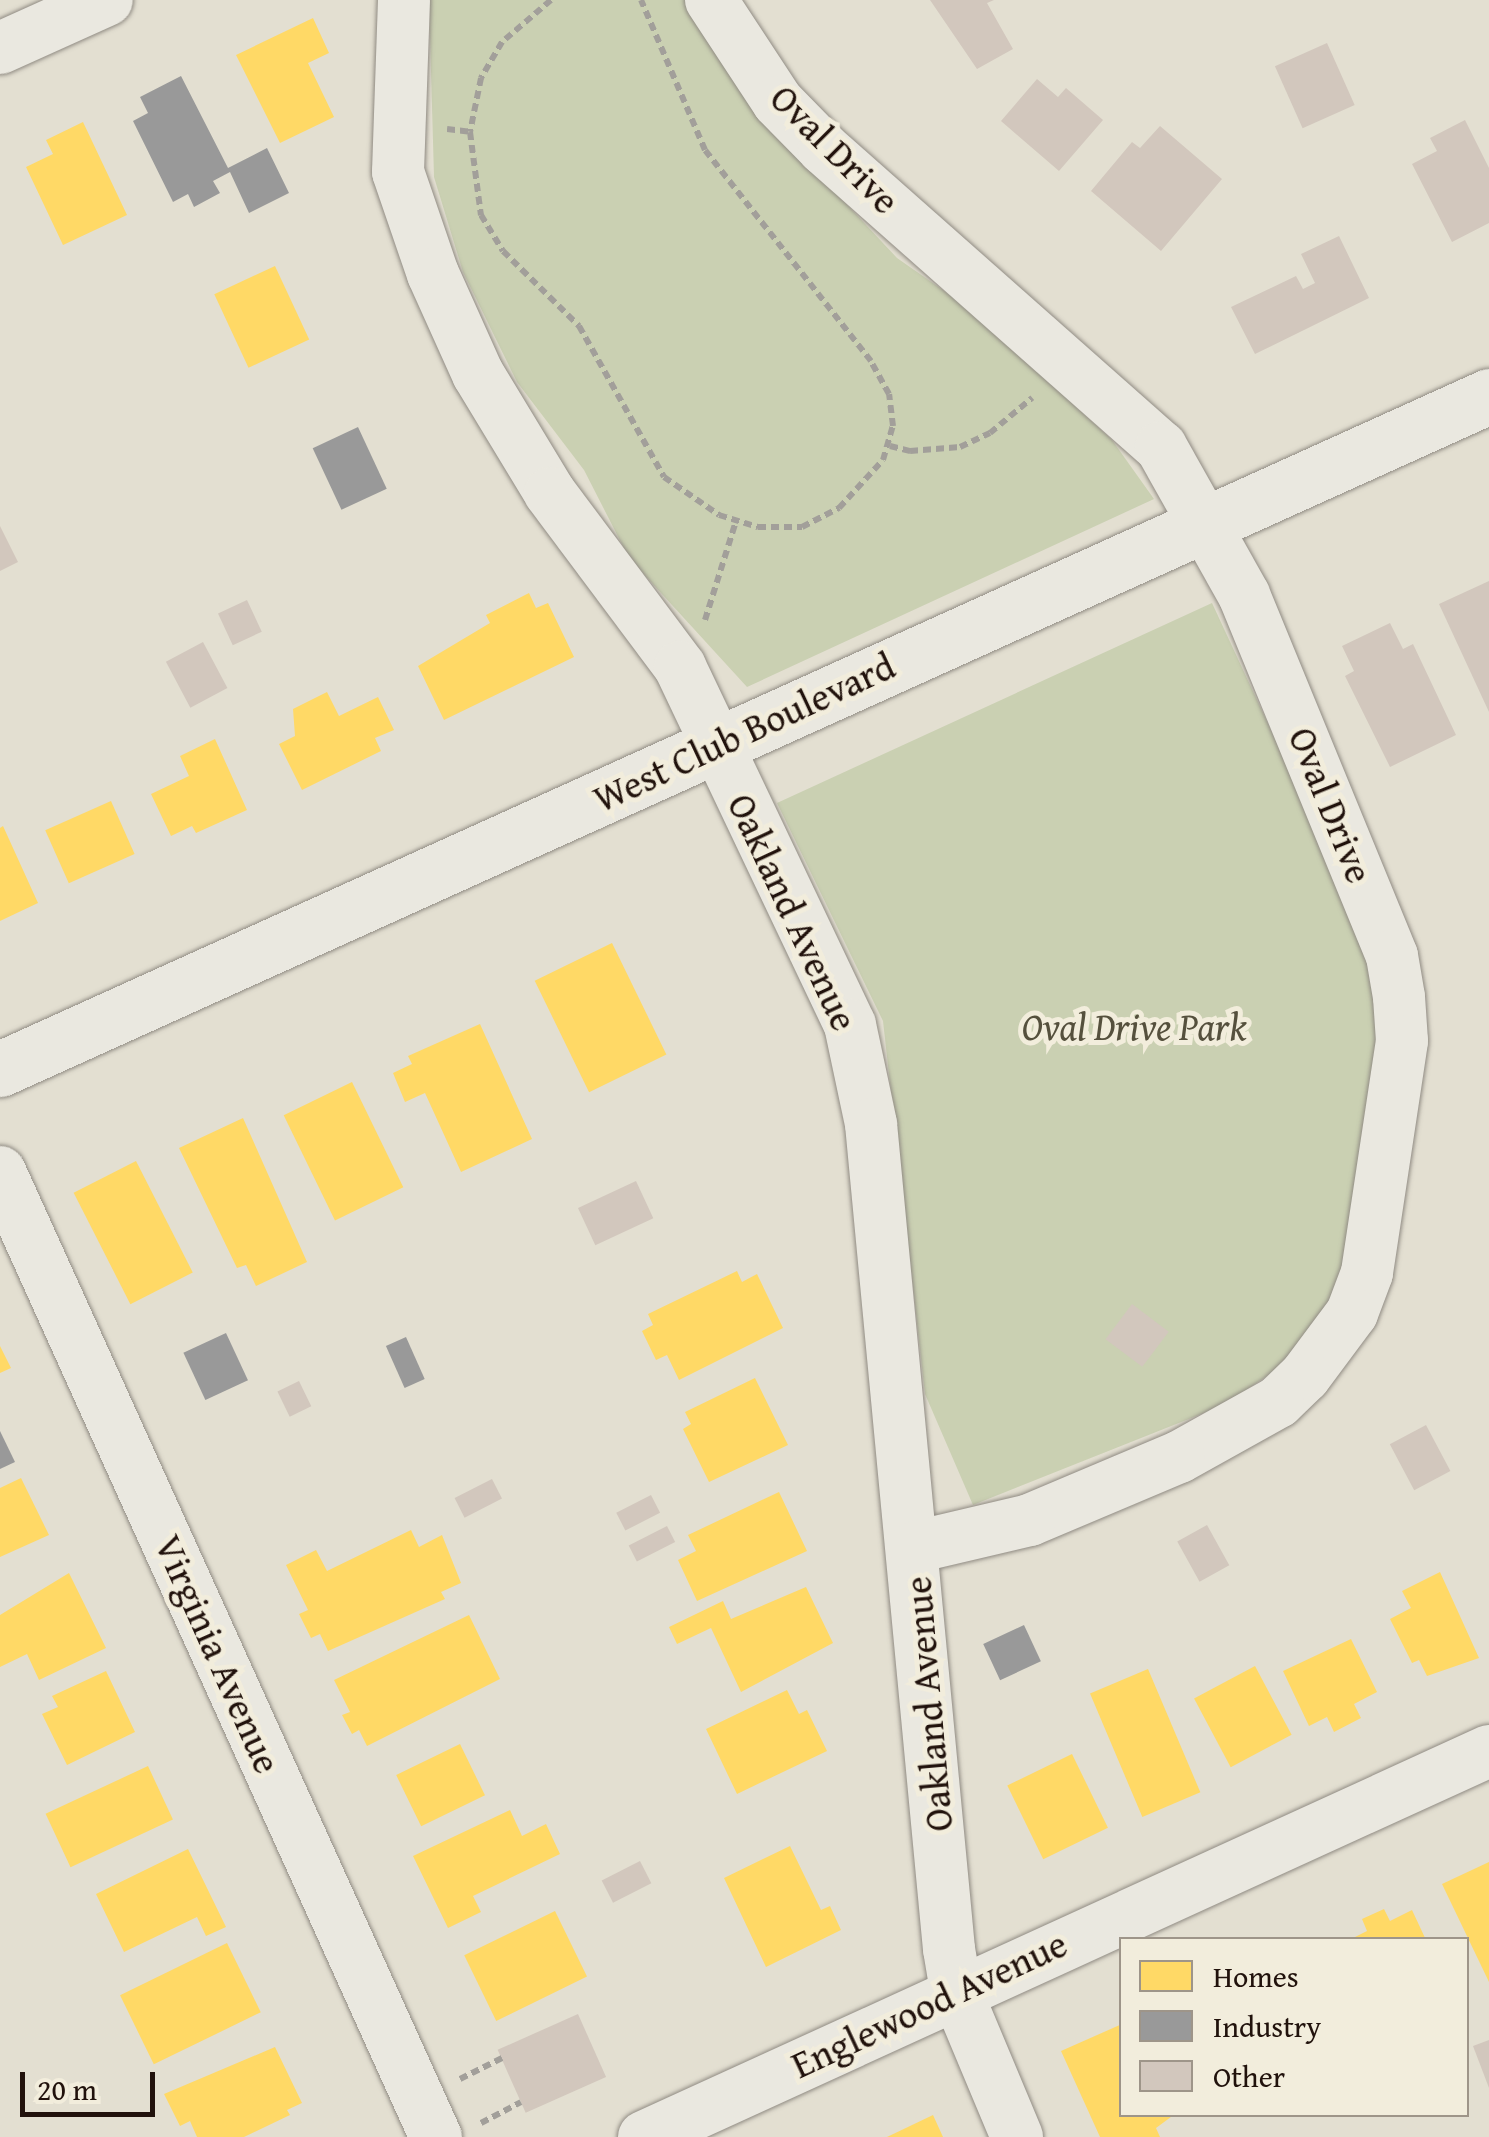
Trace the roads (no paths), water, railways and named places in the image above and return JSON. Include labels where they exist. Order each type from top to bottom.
[{"type":"street","points":[[0,48],[107,0]]},
{"type":"street","name":"Oakland Avenue","points":[[404,0],[398,172],[433,274],[478,374],[550,493],[680,668],[850,1025],[871,1124],[956,1990],[1016,2137]]},
{"type":"street","name":"Oval Drive","points":[[712,0],[778,102],[1162,447],[1244,595],[1392,956],[1402,1041],[1366,1273],[1352,1313],[1328,1349],[1278,1402],[1179,1458],[1030,1520],[915,1547]]},
{"type":"street","name":"West Club Boulevard","points":[[0,1069],[1489,396]]},
{"type":"street","name":"Virginia Avenue","points":[[0,1172],[452,2134]]},
{"type":"street","name":"Englewood Avenue","points":[[644,2137],[956,1990],[1489,1751]]},
{"type":"park label","name":"Oval Drive Park","points":[[1134,1027]]}]
